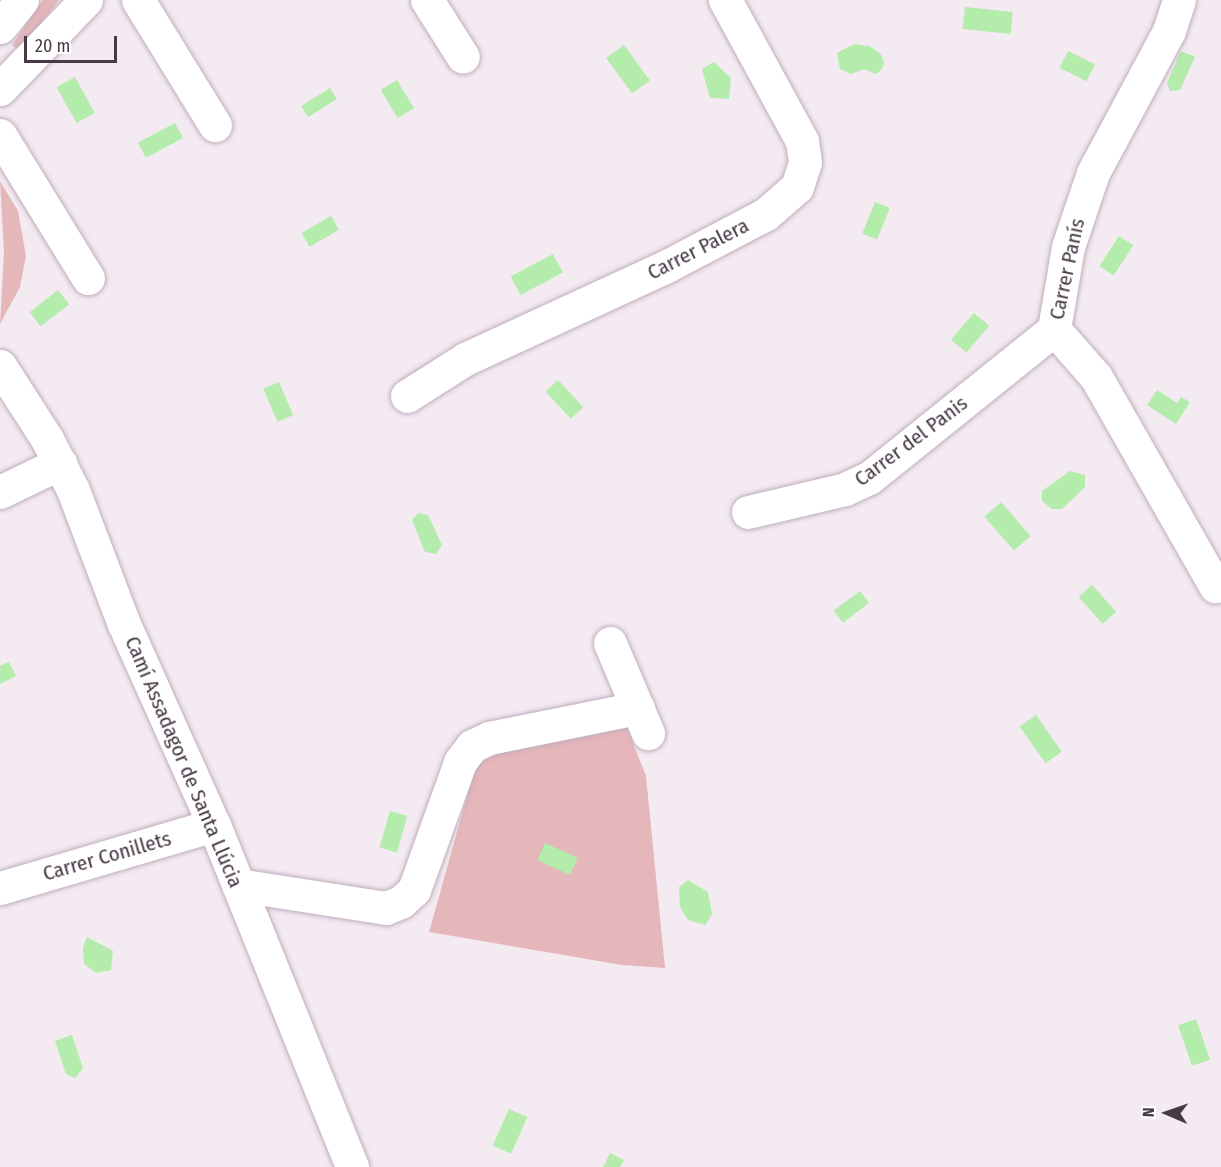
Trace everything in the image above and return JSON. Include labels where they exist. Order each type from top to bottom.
[{"type":"street","points":[[0,27],[21,0]]},
{"type":"street","points":[[0,89],[86,0]]},
{"type":"street","points":[[138,0],[215,125]]},
{"type":"street","points":[[427,0],[463,57]]},
{"type":"street","name":"Carrer Palera","points":[[407,396],[465,360],[667,267],[766,214],[797,188],[805,162],[802,141],[725,0]]},
{"type":"street","name":"Carrer Panís","points":[[1179,0],[1170,31],[1093,173],[1068,247],[1054,329],[1096,377],[1215,586]]},
{"type":"street","points":[[0,135],[88,278]]},
{"type":"street","name":"Carrer del Panis","points":[[748,512],[845,489],[869,478],[1054,329]]},
{"type":"street","name":"Camí Assadagor de Santa Llúcia","points":[[0,366],[60,463],[124,624],[214,825],[352,1167]]},
{"type":"street","points":[[0,492],[60,463]]},
{"type":"street","points":[[238,885],[386,908],[401,903],[414,890],[460,762],[472,746],[489,738],[643,721],[610,643]]},
{"type":"street","name":"Carrer Conillets","points":[[0,888],[214,825]]},
{"type":"shaded area","points":[[43,0],[59,0],[20,51],[12,45]]},
{"type":"shaded area","points":[[965,7],[1013,12],[1010,34],[963,29]]},
{"type":"shaded area","points":[[854,44],[869,46],[880,53],[884,62],[882,69],[876,74],[864,69],[851,74],[840,69],[837,53]]},
{"type":"shaded area","points":[[624,45],[650,81],[632,94],[606,58]]},
{"type":"shaded area","points":[[1068,51],[1095,64],[1087,81],[1060,68]]},
{"type":"shaded area","points":[[1181,51],[1195,57],[1180,90],[1170,91],[1167,83]]},
{"type":"shaded area","points":[[714,62],[731,78],[729,99],[710,98],[702,69]]},
{"type":"shaded area","points":[[75,77],[95,113],[77,123],[57,87]]},
{"type":"shaded area","points":[[397,80],[414,108],[398,118],[381,90]]},
{"type":"shaded area","points":[[330,88],[337,99],[308,117],[301,106]]},
{"type":"shaded area","points":[[175,123],[183,138],[146,158],[138,143]]},
{"type":"shaded area","points":[[0,181],[18,211],[26,256],[20,287],[0,324],[4,253]]},
{"type":"shaded area","points":[[875,202],[890,208],[877,240],[862,234]]},
{"type":"shaded area","points":[[331,216],[339,230],[310,247],[302,233]]},
{"type":"shaded area","points":[[1119,236],[1133,245],[1114,275],[1099,266]]},
{"type":"shaded area","points":[[553,254],[563,273],[520,295],[511,277]]},
{"type":"shaded area","points":[[58,290],[69,304],[41,326],[30,312]]},
{"type":"shaded area","points":[[974,313],[989,326],[966,353],[951,339]]},
{"type":"shaded area","points":[[558,380],[583,407],[571,419],[546,392]]},
{"type":"shaded area","points":[[279,382],[293,415],[277,422],[263,389]]},
{"type":"shaded area","points":[[1157,390],[1177,403],[1181,397],[1190,402],[1176,424],[1147,405]]},
{"type":"shaded area","points":[[1070,471],[1085,475],[1085,487],[1062,509],[1052,509],[1042,501],[1042,491]]},
{"type":"shaded area","points":[[1001,502],[1031,536],[1014,550],[984,516]]},
{"type":"shaded area","points":[[418,513],[428,515],[442,545],[436,554],[425,552],[412,520]]},
{"type":"shaded area","points":[[1092,585],[1116,612],[1103,624],[1079,597]]},
{"type":"shaded area","points":[[860,591],[869,603],[843,623],[834,611]]},
{"type":"shaded area","points":[[9,662],[16,676],[0,684],[0,666]]},
{"type":"shaded area","points":[[1036,715],[1062,752],[1045,763],[1020,726]]},
{"type":"shaded area","points":[[625,723],[646,776],[665,968],[622,965],[429,932],[475,768],[501,747]]},
{"type":"shaded area","points":[[390,811],[407,816],[397,852],[380,848]]},
{"type":"shaded area","points":[[545,843],[578,858],[570,875],[537,860]]},
{"type":"shaded area","points":[[688,880],[708,892],[712,914],[705,925],[688,920],[680,907],[679,887]]},
{"type":"shaded area","points":[[87,937],[113,951],[111,970],[96,973],[84,964],[83,948]]},
{"type":"shaded area","points":[[1196,1019],[1210,1060],[1192,1066],[1178,1025]]},
{"type":"shaded area","points":[[72,1035],[83,1068],[75,1078],[66,1074],[55,1041]]},
{"type":"shaded area","points":[[509,1109],[527,1117],[511,1154],[493,1146]]},
{"type":"shaded area","points":[[610,1153],[624,1160],[620,1167],[603,1167]]}]
